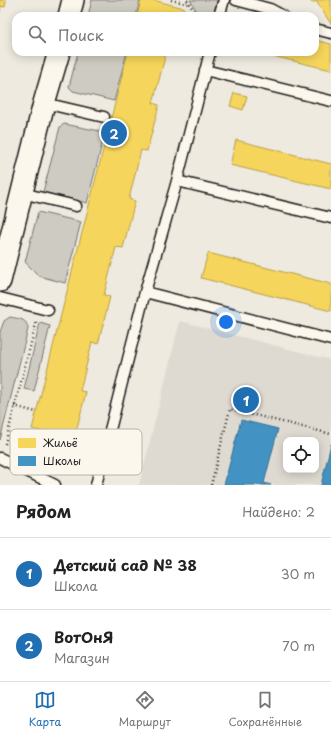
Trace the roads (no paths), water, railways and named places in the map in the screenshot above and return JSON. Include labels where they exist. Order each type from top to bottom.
[{"type":"street","points":[[70,12],[73,0]]},
{"type":"street","points":[[0,281],[44,104],[58,56]]},
{"type":"lane","points":[[220,12],[224,0]]},
{"type":"lane","points":[[236,0],[272,4],[279,12]]},
{"type":"lane","points":[[319,30],[331,33]]},
{"type":"lane","points":[[110,429],[209,56]]},
{"type":"lane","points":[[205,70],[331,101]]},
{"type":"lane","points":[[44,104],[104,116]]},
{"type":"lane","points":[[176,180],[331,218]]},
{"type":"lane","points":[[22,193],[76,206]]},
{"type":"lane","points":[[145,292],[331,340]]},
{"type":"lane","points":[[0,298],[48,310]]},
{"type":"lane","points":[[36,475],[55,485]]},
{"type":"lane","points":[[96,485],[98,475]]},
{"type":"place","name":"ВотОнЯ","points":[[114,133]]},
{"type":"place","name":"Детский сад № 38","points":[[246,400]]}]
